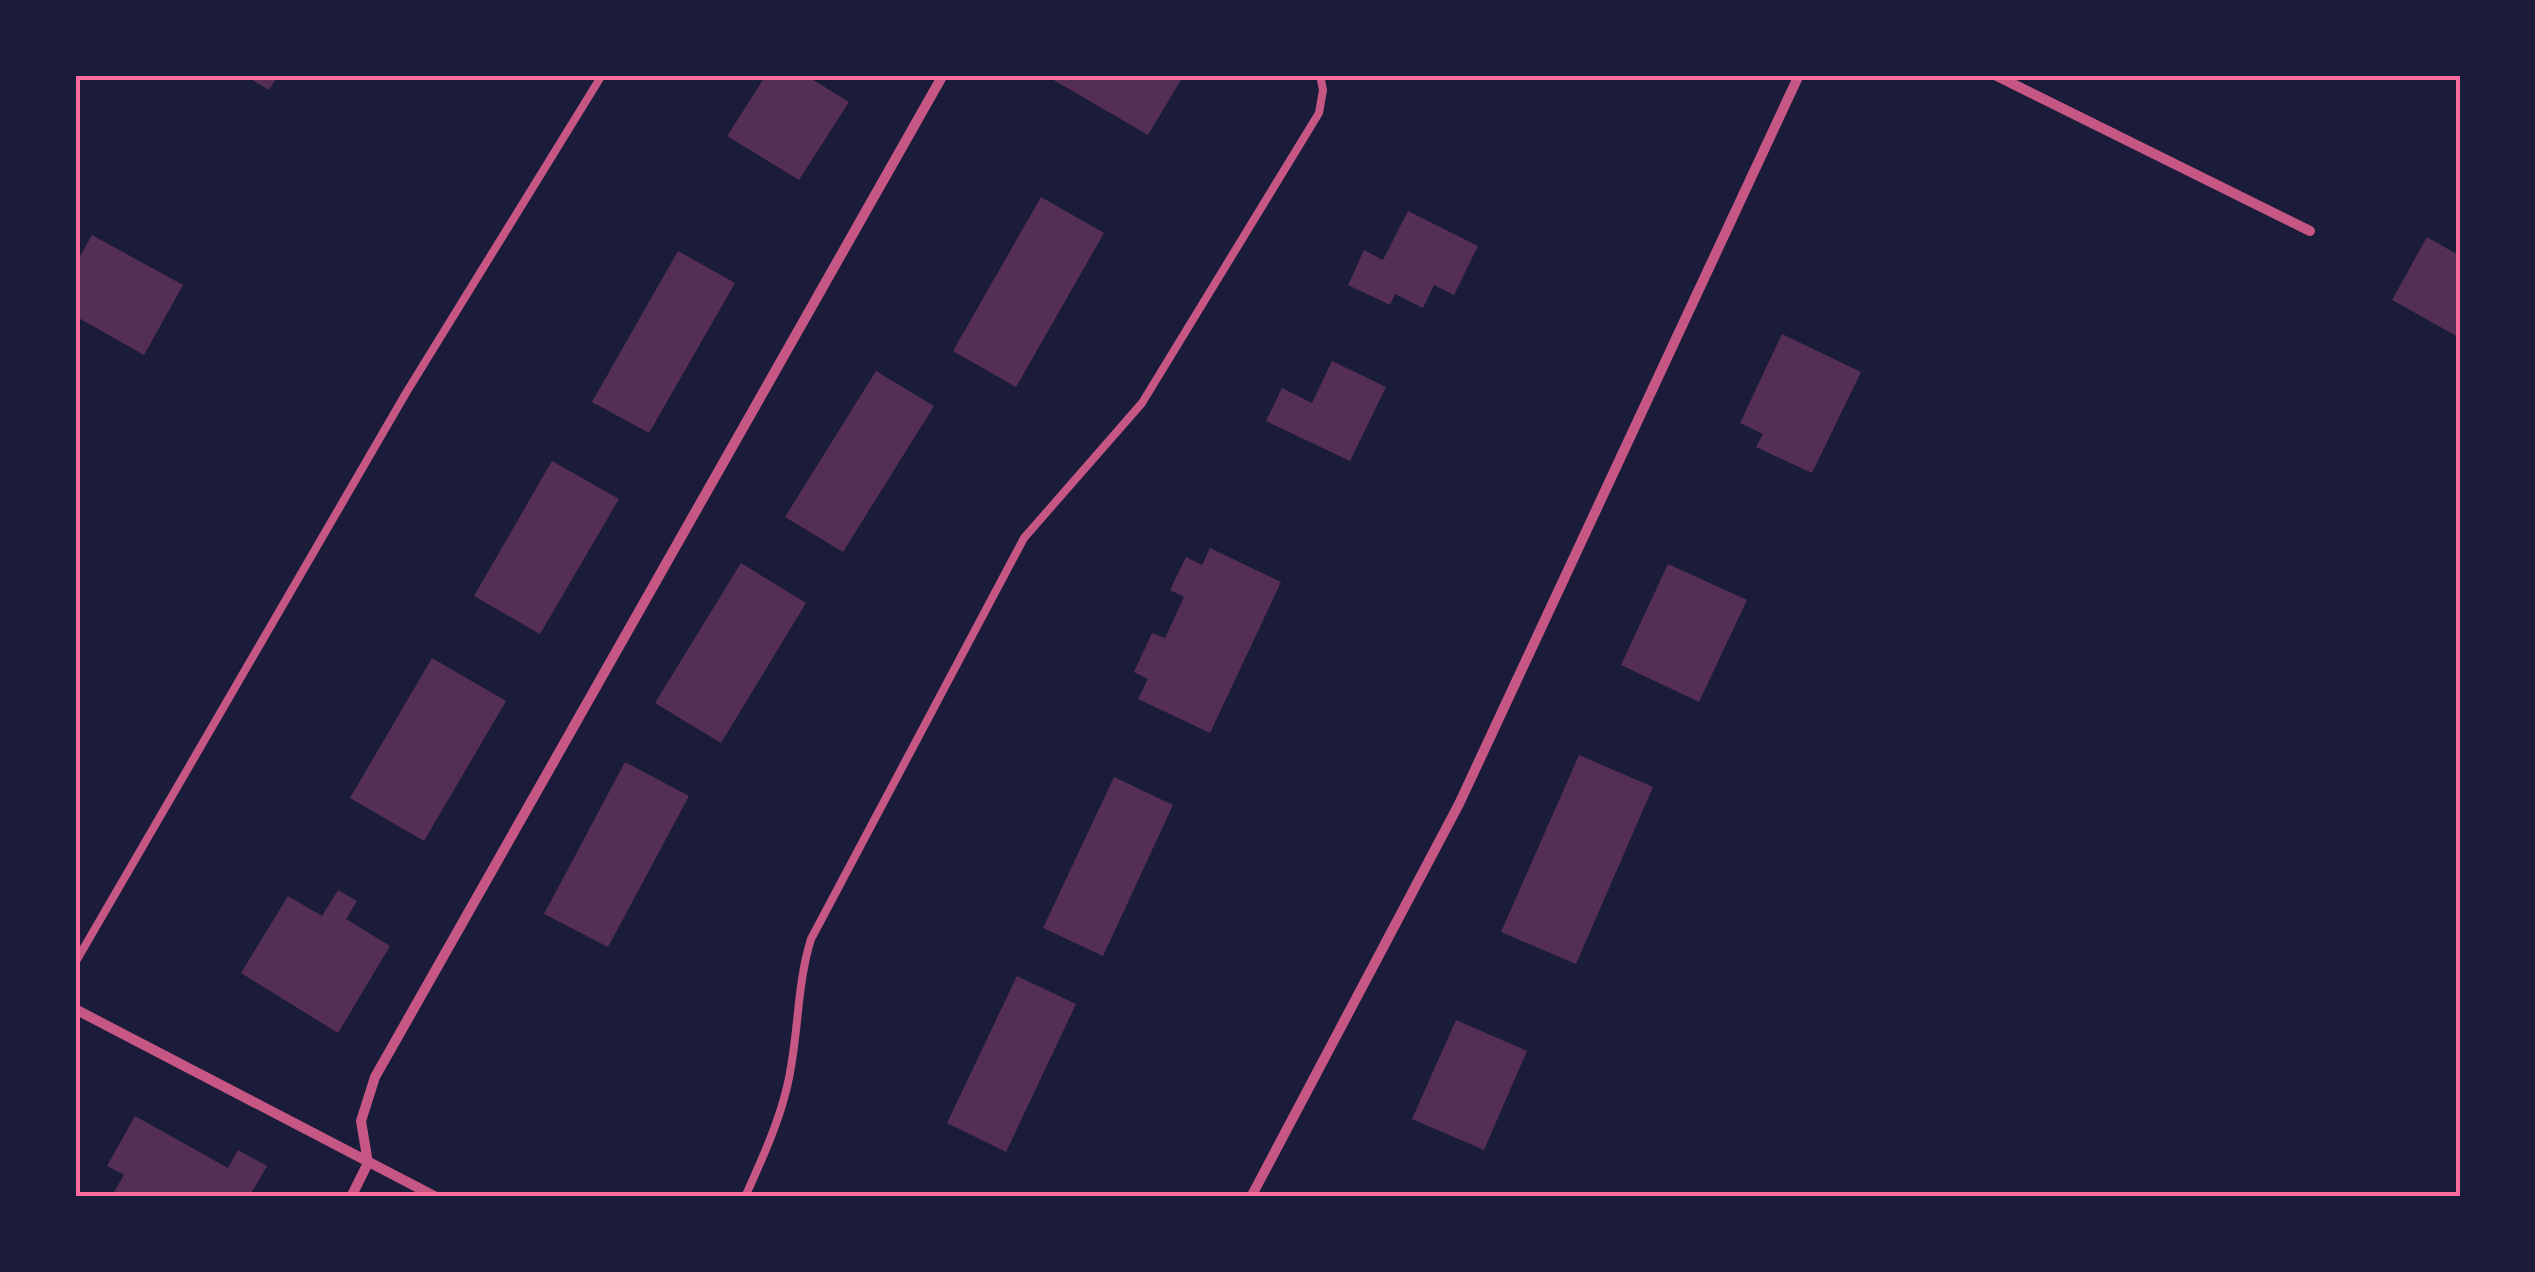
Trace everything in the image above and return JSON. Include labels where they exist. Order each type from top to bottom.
[{"type":"street","points":[[351,1197],[368,1163],[361,1121],[375,1078],[943,75]]},
{"type":"street","points":[[1250,1197],[1459,804],[1799,75]]},
{"type":"street","points":[[1996,75],[2310,231]]},
{"type":"street","points":[[75,1009],[436,1197]]},
{"type":"lane","points":[[75,963],[406,393],[602,75]]},
{"type":"lane","points":[[745,1197],[774,1131],[788,1083],[801,971],[811,939],[1024,538],[1142,403],[1319,113],[1323,90],[1320,75]]},
{"type":"building","points":[[244,75],[278,75],[269,90]]},
{"type":"building","points":[[766,75],[805,75],[849,102],[799,180],[727,136]]},
{"type":"building","points":[[1045,75],[1184,75],[1148,135]]},
{"type":"building","points":[[1041,197],[1104,233],[1016,387],[953,351]]},
{"type":"building","points":[[1408,211],[1478,246],[1454,295],[1434,285],[1423,308],[1395,294],[1390,305],[1348,285],[1364,250],[1383,260]]},
{"type":"building","points":[[92,235],[183,285],[144,355],[75,316],[75,265]]},
{"type":"building","points":[[2427,237],[2460,256],[2460,338],[2392,300]]},
{"type":"building","points":[[678,251],[735,283],[649,433],[592,402]]},
{"type":"building","points":[[1782,334],[1861,372],[1812,473],[1756,447],[1763,434],[1740,423]]},
{"type":"building","points":[[1332,361],[1386,387],[1350,461],[1266,421],[1282,388],[1312,403]]},
{"type":"building","points":[[876,371],[934,406],[843,552],[785,517]]},
{"type":"building","points":[[552,461],[619,499],[540,634],[474,596]]},
{"type":"building","points":[[1210,548],[1281,582],[1210,733],[1138,699],[1148,679],[1134,672],[1152,633],[1165,638],[1184,597],[1170,590],[1186,557],[1202,565]]},
{"type":"building","points":[[741,563],[806,603],[721,743],[655,703]]},
{"type":"building","points":[[1668,564],[1747,600],[1699,702],[1621,665]]},
{"type":"building","points":[[432,658],[506,701],[424,841],[350,798]]},
{"type":"building","points":[[1579,755],[1653,787],[1576,964],[1501,932]]},
{"type":"building","points":[[625,762],[689,796],[608,947],[544,914]]},
{"type":"building","points":[[1114,777],[1173,805],[1103,956],[1043,928]]},
{"type":"building","points":[[338,890],[357,901],[346,919],[390,946],[338,1033],[241,973],[288,896],[322,916]]},
{"type":"building","points":[[1017,976],[1076,1004],[1006,1152],[947,1123]]},
{"type":"building","points":[[1456,1020],[1527,1051],[1484,1150],[1412,1119]]},
{"type":"building","points":[[135,1116],[228,1168],[238,1150],[267,1166],[249,1197],[111,1197],[124,1175],[107,1166]]}]
